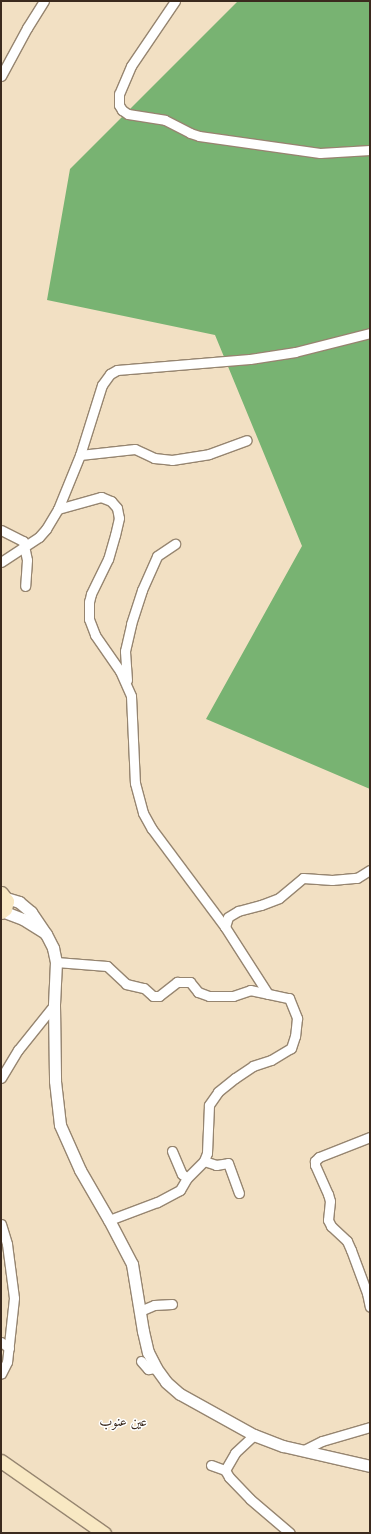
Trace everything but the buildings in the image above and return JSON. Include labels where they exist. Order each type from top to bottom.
[{"type":"main road","points":[[1,911],[7,905],[3,896]]},
{"type":"main road","points":[[1,1460],[104,1533]]},
{"type":"street","points":[[1,76],[44,1]]},
{"type":"street","points":[[175,1],[131,66],[119,94],[119,105],[122,110],[128,114],[166,120],[190,133],[199,136],[320,153],[370,150]]},
{"type":"street","points":[[1,562],[36,539],[46,529],[58,509],[80,455],[102,385],[110,374],[117,370],[257,358],[294,352],[370,333]]},
{"type":"street","points":[[80,455],[135,449],[154,458],[172,460],[210,454],[247,440]]},
{"type":"street","points":[[58,509],[101,497],[111,501],[117,508],[119,518],[112,549],[91,594],[88,611],[91,627],[95,635],[127,684],[131,696],[135,783],[143,813],[152,829],[226,927],[268,994]]},
{"type":"street","points":[[1,530],[23,541],[25,547],[27,575],[25,586]]},
{"type":"street","points":[[127,684],[125,651],[136,607],[157,556],[175,544]]},
{"type":"street","points":[[226,927],[228,917],[238,911],[262,905],[279,898],[303,878],[332,880],[358,878],[370,870]]},
{"type":"street","points":[[3,896],[19,902],[31,912],[46,934],[56,962],[54,1005],[55,1081],[60,1125],[80,1170],[132,1264],[148,1352],[156,1368],[166,1382],[180,1394],[254,1435],[284,1446],[370,1466]]},
{"type":"street","points":[[1,911],[23,919],[46,934]]},
{"type":"street","points":[[56,962],[107,966],[126,984],[144,988],[153,996],[159,996],[177,982],[190,982],[198,992],[209,996],[233,996],[250,990],[289,998],[294,1008],[296,1036],[291,1048],[271,1060],[253,1066],[235,1078],[218,1092],[209,1105],[207,1153],[204,1161],[187,1178],[180,1190],[157,1202],[109,1220]]},
{"type":"street","points":[[1,1078],[18,1050],[54,1005]]},
{"type":"street","points":[[370,1137],[319,1157],[315,1161],[315,1165],[330,1201],[328,1220],[331,1226],[347,1241],[367,1293],[370,1307]]},
{"type":"street","points":[[172,1151],[182,1174],[187,1178]]},
{"type":"street","points":[[204,1161],[216,1165],[228,1163],[239,1193]]},
{"type":"street","points":[[1,1224],[9,1256],[14,1298],[7,1362],[1,1374]]},
{"type":"street","points":[[140,1311],[154,1305],[172,1304]]},
{"type":"street","points":[[1,1342],[9,1348]]},
{"type":"street","points":[[141,1361],[148,1369],[156,1368]]},
{"type":"street","points":[[304,1450],[322,1441],[370,1427]]},
{"type":"street","points":[[225,1470],[235,1453],[254,1435]]},
{"type":"street","points":[[211,1466],[225,1470],[229,1477],[250,1500],[290,1533]]},
{"type":"green space","points":[[238,1],[370,1],[370,789],[206,719],[302,546],[215,335],[47,300],[70,169]]},
{"type":"district","name":"عين عنوب","points":[[123,1422]]}]
